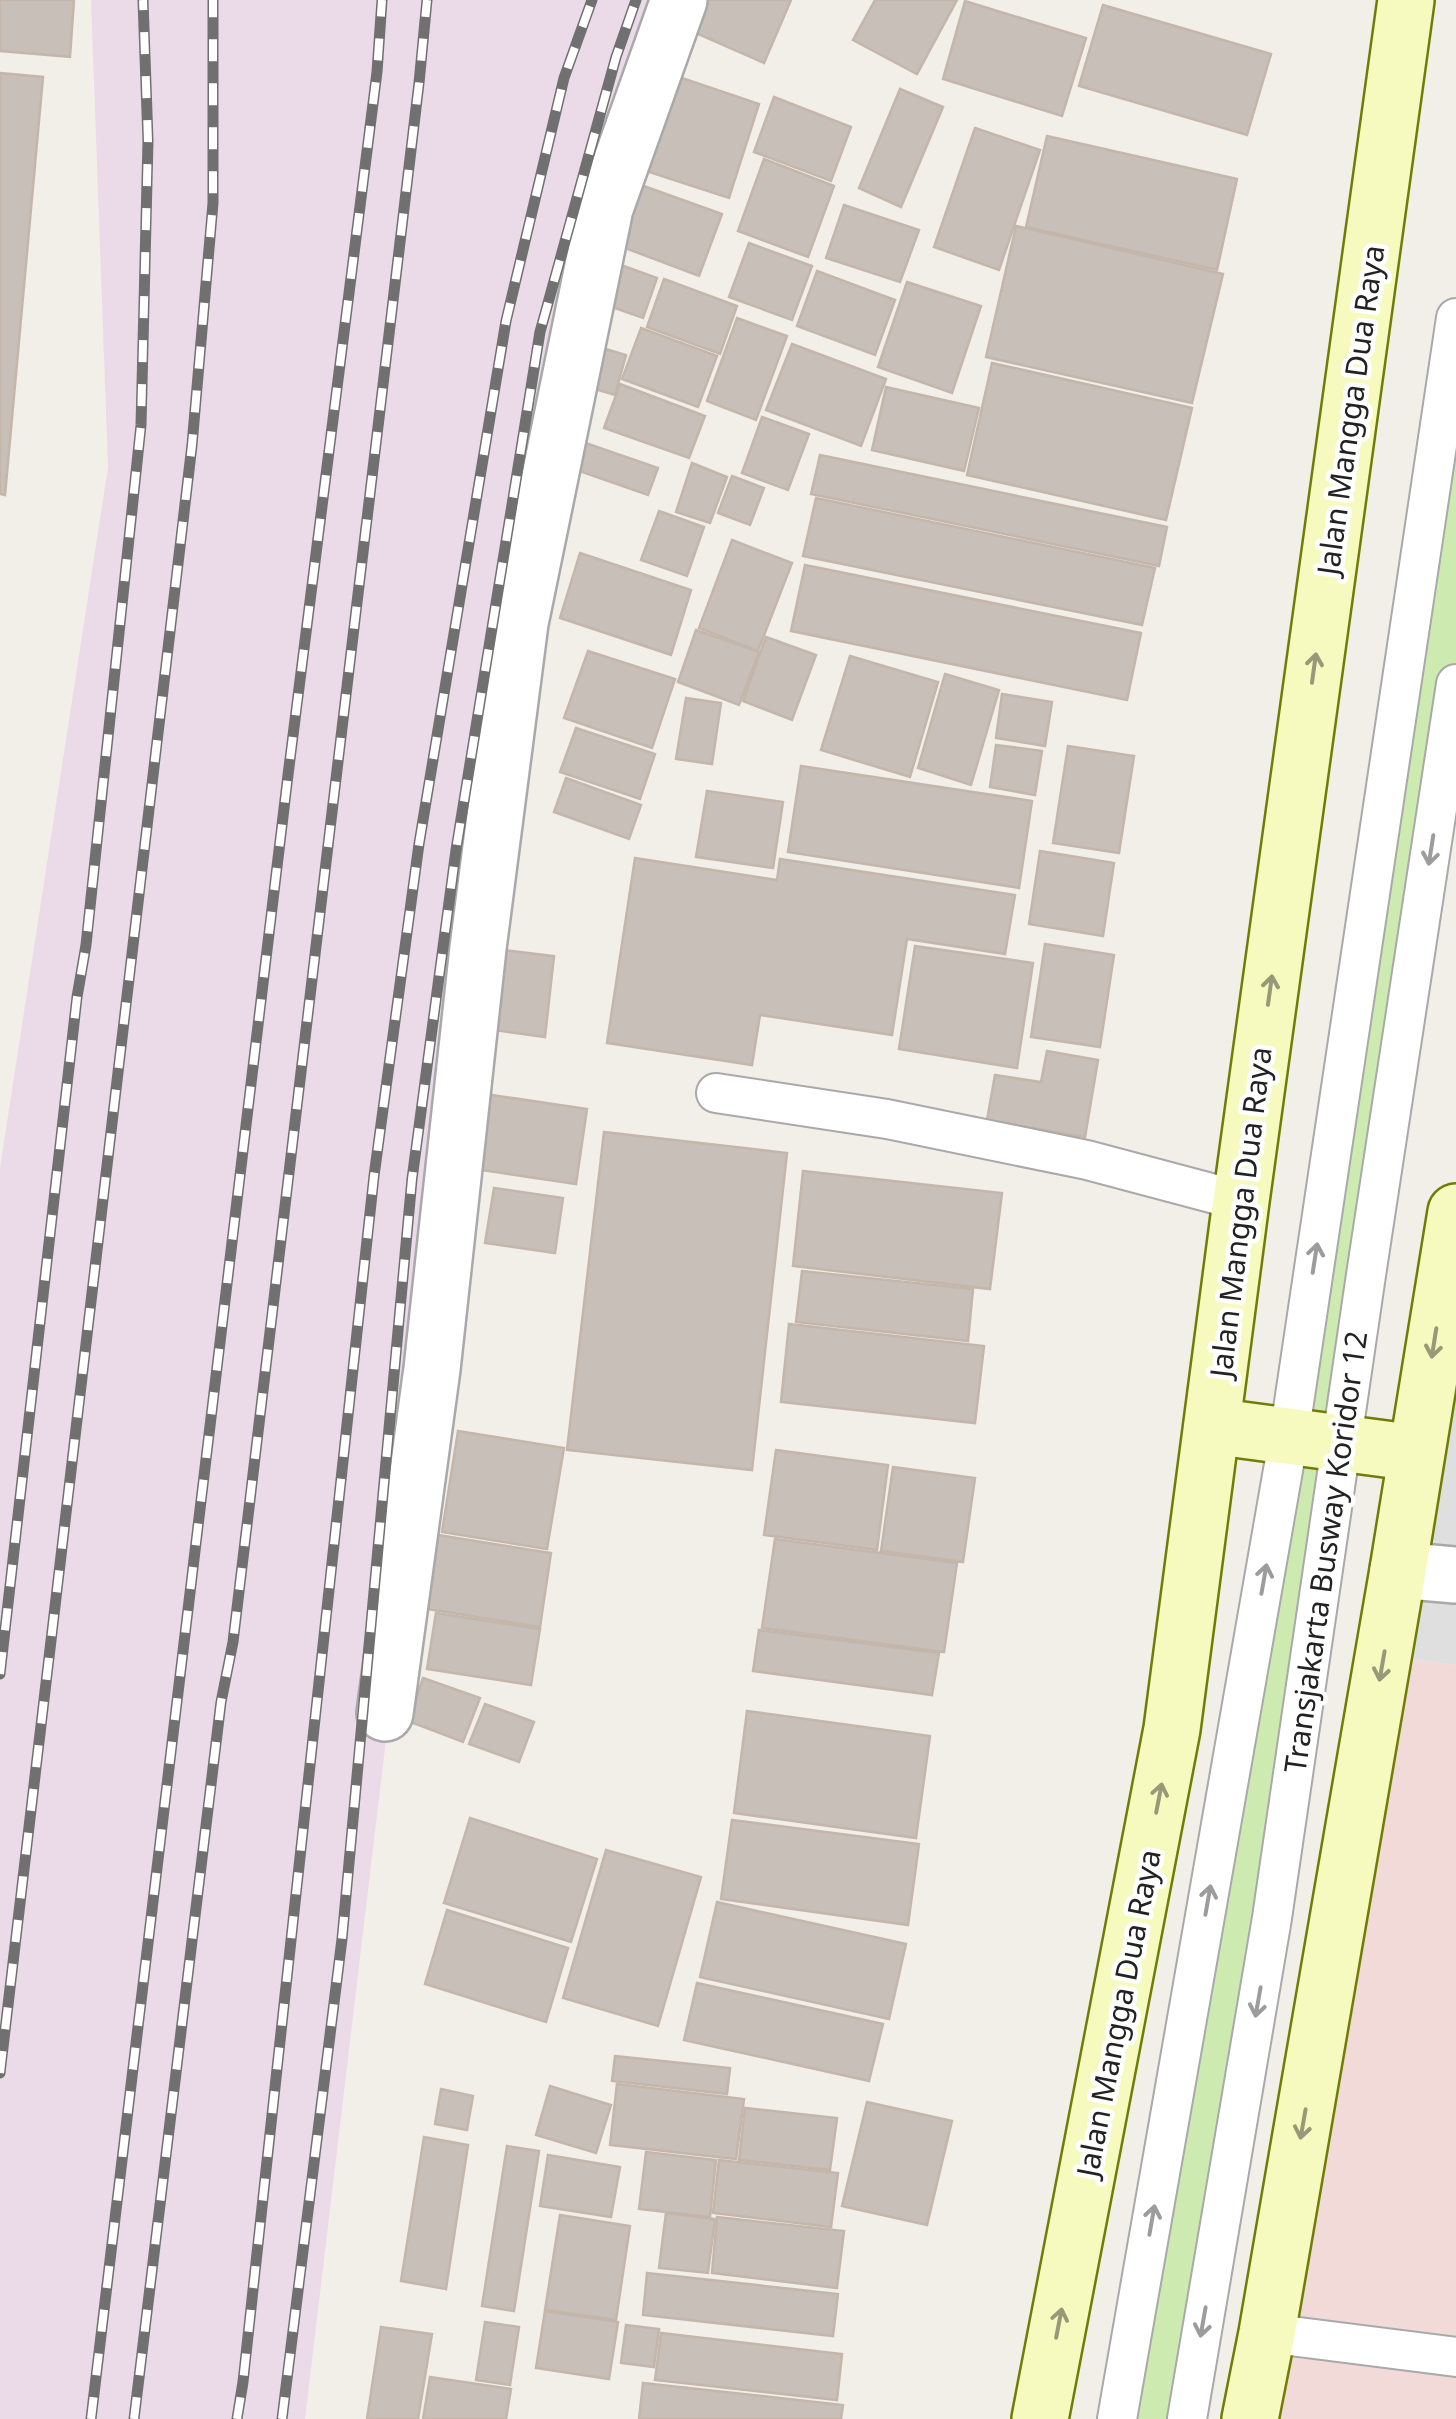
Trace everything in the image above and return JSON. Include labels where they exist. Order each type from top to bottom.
[{"type":"main road","name":"Jalan Mangga Dua Raya","points":[[1040,2419],[1172,1729],[1406,0]]},
{"type":"main road","points":[[1250,2419],[1268,2333],[1456,1212]]},
{"type":"main road","points":[[1212,1426],[1416,1454]]},
{"type":"street","points":[[384,1713],[432,1369],[478,948],[520,624],[605,208],[679,0]]},
{"type":"street","points":[[1398,1570],[1456,1575]]},
{"type":"lane","points":[[1117,2419],[1288,1436],[1456,318]]},
{"type":"lane","name":"Transjakarta Busway Koridor 12","points":[[1187,2419],[1272,1918],[1456,684]]},
{"type":"lane","points":[[716,1092],[1069,1156],[1241,1201]]},
{"type":"lane","points":[[1268,2333],[1456,2357]]},
{"type":"shaded area","points":[[91,0],[661,0],[592,192],[447,1228],[305,2419],[0,2419],[0,1168],[108,467]]},
{"type":"shaded area","points":[[1456,1194],[1456,1665],[1384,1655]]},
{"type":"shaded area","points":[[1384,1655],[1456,1665],[1456,2419],[1241,2419]]},
{"type":"green space","points":[[1456,318],[1456,696],[1185,2419],[1119,2419]]},
{"type":"building","points":[[0,0],[74,0],[70,57],[0,51]]},
{"type":"building","points":[[700,0],[791,0],[764,63],[687,29]]},
{"type":"building","points":[[875,0],[957,0],[917,74],[853,40]]},
{"type":"building","points":[[965,1],[1086,38],[1062,116],[943,79]]},
{"type":"building","points":[[1103,5],[1271,54],[1247,135],[1079,86]]},
{"type":"building","points":[[0,73],[43,77],[5,495],[0,494]]},
{"type":"building","points":[[673,75],[759,104],[729,198],[643,170]]},
{"type":"building","points":[[900,89],[943,107],[901,207],[859,188]]},
{"type":"building","points":[[774,97],[851,127],[831,181],[754,152]]},
{"type":"building","points":[[975,128],[1040,150],[999,270],[934,247]]},
{"type":"building","points":[[1047,136],[1237,179],[1217,270],[1026,227]]},
{"type":"building","points":[[764,159],[834,186],[808,257],[738,231]]},
{"type":"building","points":[[627,180],[722,214],[699,276],[604,240]]},
{"type":"building","points":[[844,205],[919,230],[900,282],[826,258]]},
{"type":"building","points":[[1016,226],[1223,274],[1192,403],[986,357]]},
{"type":"building","points":[[749,243],[812,266],[792,320],[729,297]]},
{"type":"building","points":[[607,260],[657,278],[643,318],[592,300]]},
{"type":"building","points":[[817,271],[895,300],[875,355],[797,326]]},
{"type":"building","points":[[664,279],[737,306],[720,354],[647,327]]},
{"type":"building","points":[[907,282],[981,306],[952,393],[878,367]]},
{"type":"building","points":[[737,318],[787,336],[756,420],[707,401]]},
{"type":"building","points":[[641,328],[717,356],[698,407],[622,379]]},
{"type":"building","points":[[586,343],[626,355],[615,395],[574,383]]},
{"type":"building","points":[[792,344],[886,379],[861,446],[766,410]]},
{"type":"building","points":[[992,363],[1192,408],[1166,520],[967,475]]},
{"type":"building","points":[[620,384],[705,416],[689,458],[604,428]]},
{"type":"building","points":[[886,387],[979,408],[964,471],[872,450]]},
{"type":"building","points":[[762,417],[809,434],[788,490],[742,473]]},
{"type":"building","points":[[571,438],[658,468],[648,495],[562,465]]},
{"type":"building","points":[[820,455],[1167,527],[1159,566],[811,494]]},
{"type":"building","points":[[692,463],[727,477],[710,523],[676,512]]},
{"type":"building","points":[[732,476],[764,488],[750,525],[718,513]]},
{"type":"building","points":[[816,498],[1155,568],[1142,625],[803,556]]},
{"type":"building","points":[[659,511],[704,527],[687,576],[641,560]]},
{"type":"building","points":[[732,540],[792,563],[758,651],[699,628]]},
{"type":"building","points":[[580,553],[691,590],[671,655],[560,618]]},
{"type":"building","points":[[805,565],[1141,633],[1127,700],[791,631]]},
{"type":"building","points":[[696,630],[759,652],[739,705],[678,682]]},
{"type":"building","points":[[766,637],[816,655],[792,720],[743,701]]},
{"type":"building","points":[[588,651],[675,679],[652,748],[564,718]]},
{"type":"building","points":[[850,656],[938,682],[910,777],[821,750]]},
{"type":"building","points":[[945,674],[999,690],[971,785],[918,768]]},
{"type":"building","points":[[1002,694],[1052,702],[1045,746],[996,738]]},
{"type":"building","points":[[686,698],[721,703],[712,764],[676,759]]},
{"type":"building","points":[[576,728],[655,754],[640,799],[560,772]]},
{"type":"building","points":[[996,745],[1042,751],[1035,795],[990,787]]},
{"type":"building","points":[[1068,746],[1134,756],[1119,853],[1053,843]]},
{"type":"building","points":[[801,766],[1032,801],[1019,888],[788,852]]},
{"type":"building","points":[[566,778],[641,805],[629,839],[554,812]]},
{"type":"building","points":[[707,791],[783,802],[773,868],[696,857]]},
{"type":"building","points":[[1040,851],[1114,863],[1103,936],[1029,924]]},
{"type":"building","points":[[635,858],[777,880],[780,859],[1015,895],[1005,954],[907,939],[892,1035],[760,1015],[752,1065],[607,1043]]},
{"type":"building","points":[[1045,944],[1114,955],[1100,1047],[1031,1037]]},
{"type":"building","points":[[915,946],[1033,963],[1017,1068],[899,1049]]},
{"type":"building","points":[[503,950],[554,956],[545,1037],[494,1030]]},
{"type":"building","points":[[1047,1051],[1098,1060],[1085,1137],[987,1120],[995,1075],[1041,1082]]},
{"type":"building","points":[[485,1094],[587,1109],[576,1184],[475,1169]]},
{"type":"building","points":[[604,1132],[787,1153],[752,1470],[567,1450]]},
{"type":"building","points":[[803,1171],[1002,1193],[990,1289],[793,1266]]},
{"type":"building","points":[[494,1188],[563,1198],[555,1253],[485,1243]]},
{"type":"building","points":[[802,1271],[973,1289],[968,1341],[796,1322]]},
{"type":"building","points":[[789,1324],[984,1346],[975,1423],[781,1402]]},
{"type":"building","points":[[458,1431],[564,1448],[547,1549],[442,1532]]},
{"type":"building","points":[[776,1450],[888,1465],[877,1550],[764,1535]]},
{"type":"building","points":[[893,1467],[975,1478],[963,1562],[881,1551]]},
{"type":"building","points":[[438,1535],[551,1553],[540,1627],[427,1609]]},
{"type":"building","points":[[775,1539],[957,1563],[944,1652],[762,1628]]},
{"type":"building","points":[[436,1613],[540,1629],[531,1685],[427,1669]]},
{"type":"building","points":[[759,1630],[939,1653],[932,1695],[753,1671]]},
{"type":"building","points":[[423,1678],[480,1698],[463,1742],[408,1721]]},
{"type":"building","points":[[485,1704],[534,1722],[519,1762],[469,1744]]},
{"type":"building","points":[[747,1711],[930,1736],[916,1838],[734,1813]]},
{"type":"building","points":[[470,1818],[597,1859],[571,1942],[444,1903]]},
{"type":"building","points":[[732,1820],[919,1844],[908,1925],[721,1899]]},
{"type":"building","points":[[606,1850],[701,1877],[658,2026],[563,1998]]},
{"type":"building","points":[[717,1902],[906,1944],[889,2019],[700,1977]]},
{"type":"building","points":[[447,1910],[568,1948],[546,2022],[425,1984]]},
{"type":"building","points":[[697,1983],[883,2024],[869,2081],[684,2040]]},
{"type":"building","points":[[615,2056],[730,2068],[727,2094],[612,2081]]},
{"type":"building","points":[[617,2084],[744,2099],[736,2159],[610,2145]]},
{"type":"building","points":[[550,2086],[611,2105],[596,2153],[536,2135]]},
{"type":"building","points":[[441,2089],[473,2096],[467,2130],[435,2124]]},
{"type":"building","points":[[867,2102],[952,2121],[927,2225],[842,2206]]},
{"type":"building","points":[[745,2108],[837,2118],[830,2170],[739,2160]]},
{"type":"building","points":[[424,2137],[468,2145],[446,2289],[401,2281]]},
{"type":"building","points":[[507,2146],[539,2151],[514,2311],[482,2306]]},
{"type":"building","points":[[646,2152],[716,2160],[710,2217],[639,2209]]},
{"type":"building","points":[[548,2155],[620,2167],[611,2217],[540,2206]]},
{"type":"building","points":[[719,2160],[838,2173],[831,2227],[713,2213]]},
{"type":"building","points":[[666,2213],[715,2219],[708,2273],[659,2268]]},
{"type":"building","points":[[560,2215],[630,2226],[616,2320],[545,2310]]},
{"type":"building","points":[[717,2217],[844,2231],[837,2288],[712,2273]]},
{"type":"building","points":[[647,2273],[838,2294],[833,2336],[643,2315]]},
{"type":"building","points":[[545,2311],[618,2322],[609,2379],[536,2368]]},
{"type":"building","points":[[485,2322],[519,2327],[510,2385],[476,2380]]},
{"type":"building","points":[[626,2325],[659,2329],[654,2367],[621,2363]]},
{"type":"building","points":[[381,2327],[432,2334],[418,2419],[367,2419]]},
{"type":"building","points":[[661,2333],[842,2354],[837,2400],[655,2380]]},
{"type":"building","points":[[430,2377],[511,2389],[506,2419],[423,2419]]},
{"type":"building","points":[[643,2383],[843,2405],[841,2419],[639,2419]]},
{"type":"railway","points":[[0,1674],[86,945],[141,425],[148,141],[143,0]]},
{"type":"railway","points":[[0,2073],[192,445],[213,203],[213,0]]},
{"type":"railway","points":[[91,2419],[288,775],[377,72],[382,0]]},
{"type":"railway","points":[[134,2419],[221,1702],[233,1642],[427,0]]},
{"type":"railway","points":[[237,2419],[374,1176],[419,844],[506,321],[564,78],[592,0]]},
{"type":"railway","points":[[282,2419],[342,1939],[412,1179],[456,850],[540,332],[616,57],[636,0]]}]
